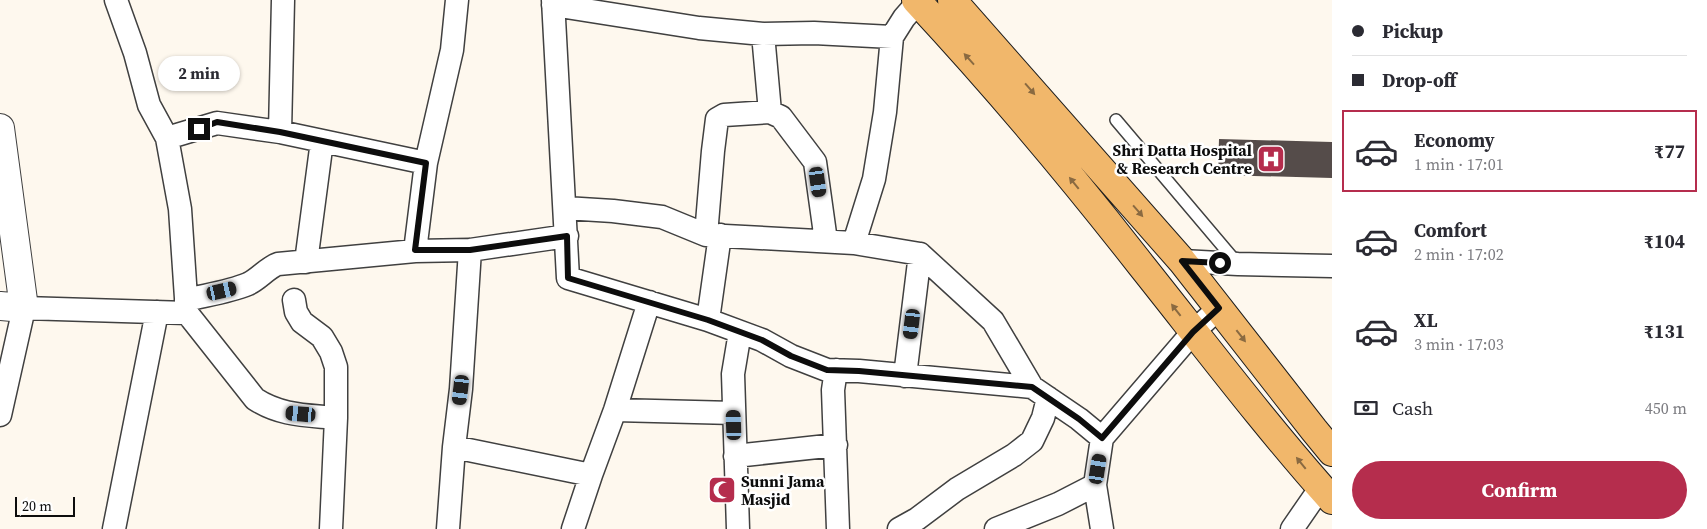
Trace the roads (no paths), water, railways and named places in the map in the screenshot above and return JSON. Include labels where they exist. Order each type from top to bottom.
[{"type":"main road","points":[[952,0],[1182,261],[1332,452]]},
{"type":"main road","points":[[917,1],[1020,116],[1326,494]]},
{"type":"street","points":[[116,0],[150,105],[167,138],[180,209],[187,306],[256,399],[267,407],[283,413],[336,418]]},
{"type":"street","points":[[280,132],[283,0]]},
{"type":"street","points":[[415,250],[426,163],[452,50],[457,0]]},
{"type":"street","points":[[854,242],[874,179],[885,112],[892,37],[917,1]]},
{"type":"street","points":[[892,37],[814,33],[763,34],[699,28],[553,3],[568,278],[708,320],[762,340],[791,356],[827,370],[859,371],[1040,393]]},
{"type":"street","points":[[763,34],[770,112]]},
{"type":"street","points":[[708,320],[713,235],[713,151],[718,119],[724,115],[770,112],[781,117],[815,162],[826,241]]},
{"type":"street","points":[[167,138],[217,122],[280,132],[426,163]]},
{"type":"street","points":[[0,128],[12,307],[0,415]]},
{"type":"street","points":[[306,262],[322,141]]},
{"type":"street","points":[[565,208],[662,217],[713,235],[854,242],[920,254],[993,321],[1040,393],[1079,419],[1102,438]]},
{"type":"street","points":[[12,307],[157,312],[187,306],[241,287],[278,264],[415,250],[470,250],[567,236]]},
{"type":"street","points":[[448,529],[454,446],[461,390],[470,250]]},
{"type":"street","points":[[905,376],[920,254]]},
{"type":"street","points":[[1182,261],[1332,266]]},
{"type":"street","points":[[294,300],[296,312],[302,322],[322,337],[331,352],[336,367],[336,418],[331,529]]},
{"type":"street","points":[[573,529],[615,410],[649,302]]},
{"type":"street","points":[[1102,529],[1095,485],[1102,438],[1193,332],[1219,308]]},
{"type":"street","points":[[114,529],[157,312]]},
{"type":"street","points":[[738,529],[732,374],[740,332]]},
{"type":"street","points":[[836,370],[833,390],[838,529]]},
{"type":"street","points":[[898,529],[917,519],[956,489],[1014,455],[1032,442],[1043,418],[1040,393]]},
{"type":"street","points":[[615,410],[734,413]]},
{"type":"street","points":[[735,456],[836,445]]},
{"type":"street","points":[[454,446],[591,475]]},
{"type":"street","points":[[996,529],[1058,504],[1095,485]]},
{"type":"street","points":[[1292,529],[1326,494]]},
{"type":"lane","points":[[1116,120],[1238,264]]},
{"type":"place","name":"Shri Datta Hospital & Research Centre","points":[[1271,159]]},
{"type":"place","name":"Sunni Jama Masjid","points":[[722,490]]}]
